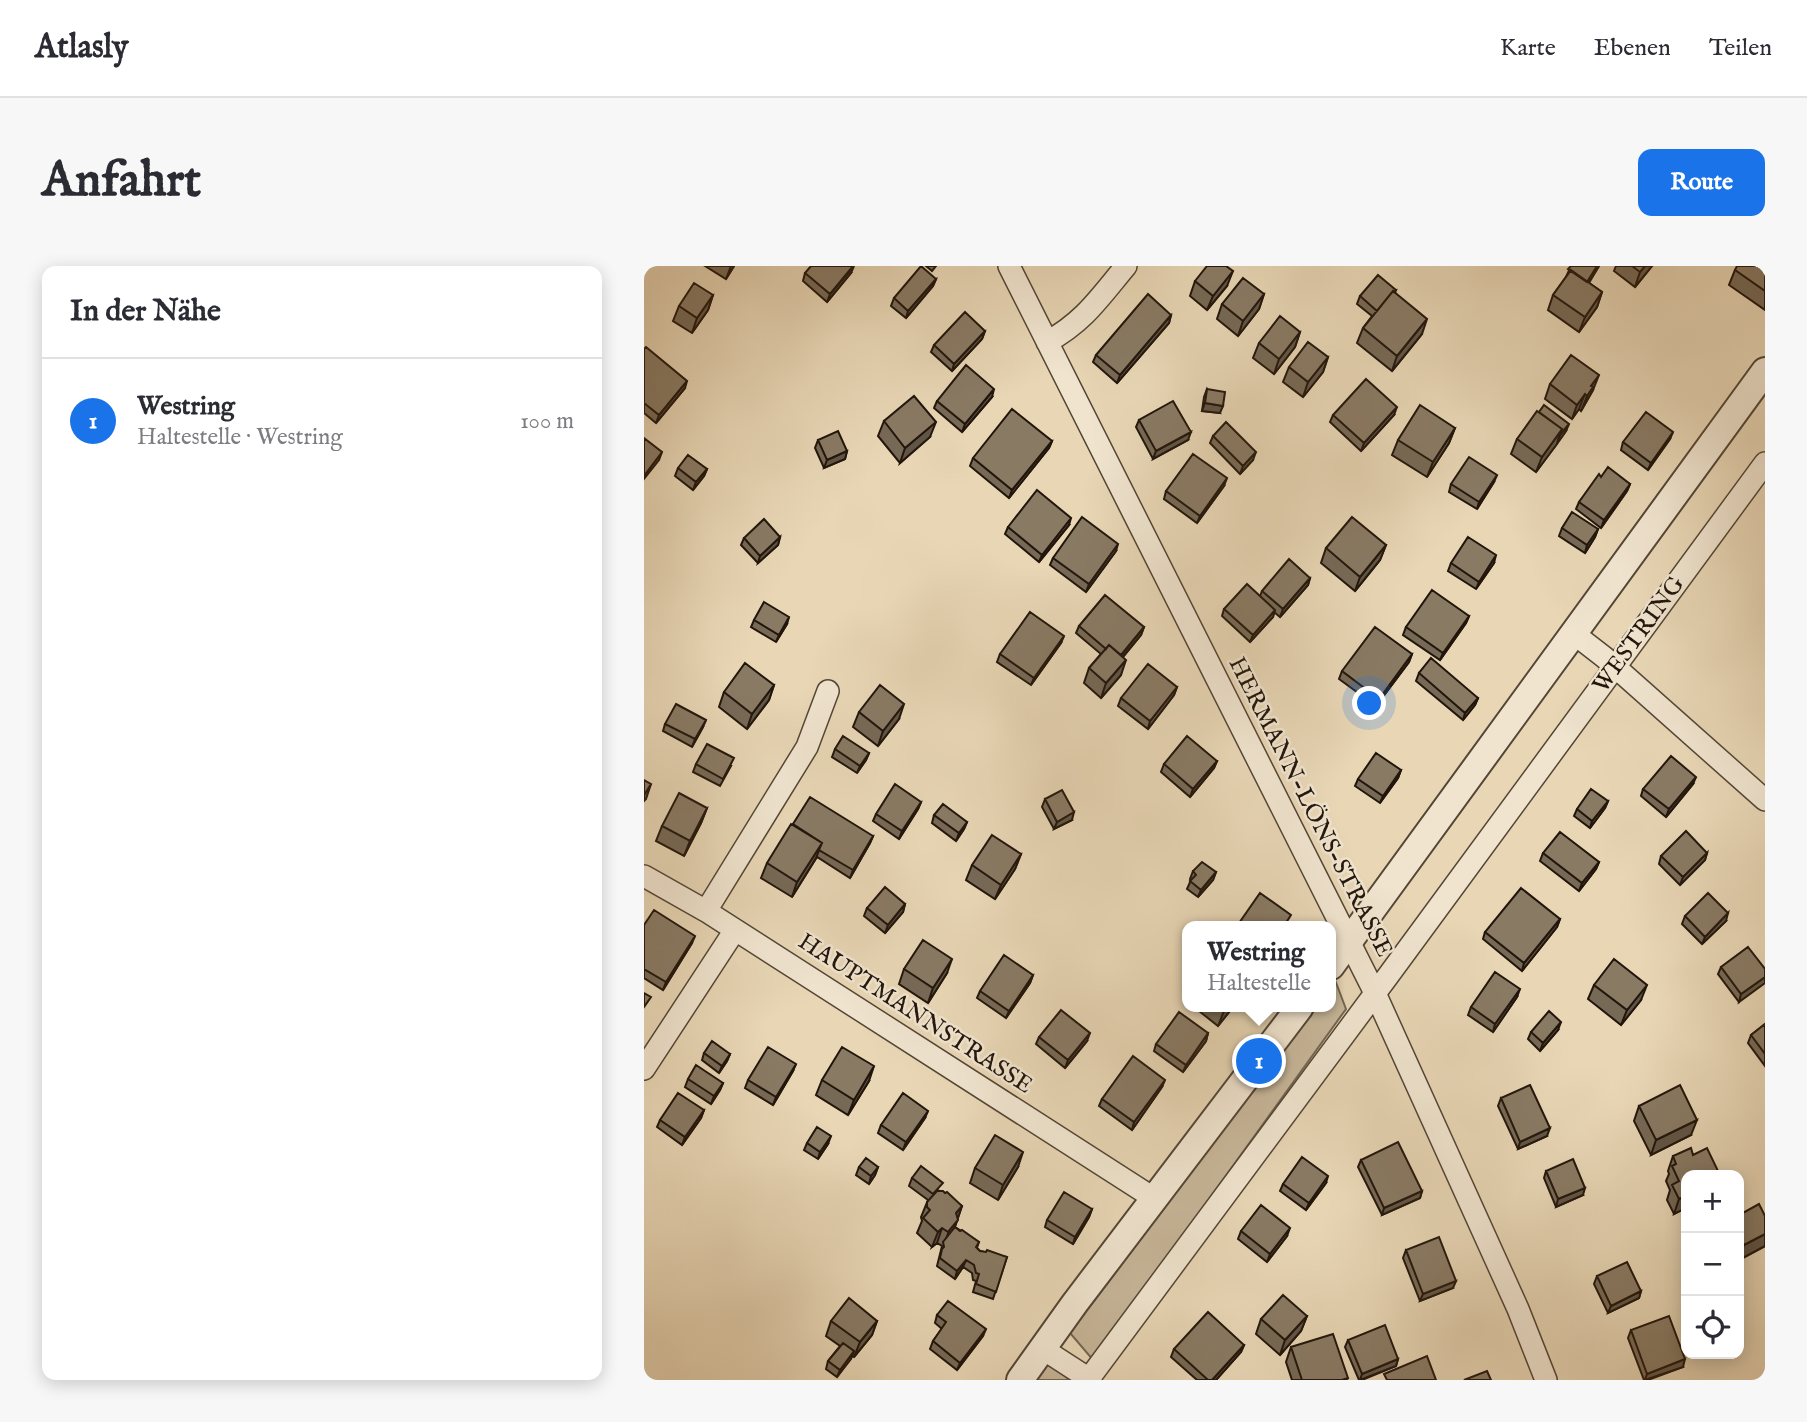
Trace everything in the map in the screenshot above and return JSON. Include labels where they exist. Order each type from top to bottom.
[{"type":"street","name":"HERMANN-LÖNS-STRASSE","points":[[1009,266],[1375,993],[1518,1309],[1546,1380]]},
{"type":"street","points":[[1047,342],[1066,332],[1087,314],[1126,266]]},
{"type":"street","points":[[1336,959],[1765,371]]},
{"type":"street","name":"WESTRING","points":[[1089,1379],[1765,463]]},
{"type":"street","points":[[1573,633],[1765,800]]},
{"type":"street","points":[[706,911],[807,747],[828,691]]},
{"type":"street","name":"HAUPTMANNSTRASSE","points":[[644,876],[706,911],[1155,1199]]},
{"type":"street","points":[[644,1069],[735,930]]},
{"type":"street","points":[[1020,1380],[1296,1012]]},
{"type":"street","points":[[1043,1349],[1089,1379]]},
{"type":"shaded area","points":[[1336,983],[1346,1009],[1093,1360],[1070,1333],[1311,1012],[1336,1012]]},
{"type":"shaded area","points":[[1048,1363],[1070,1380],[1036,1380]]},
{"type":"building","points":[[811,266],[853,266],[830,294],[805,273]]},
{"type":"building","points":[[921,266],[936,279],[908,311],[894,298]]},
{"type":"building","points":[[1207,266],[1226,266],[1233,271],[1213,296],[1195,281]]},
{"type":"building","points":[[1571,266],[1597,266],[1587,282],[1568,269]]},
{"type":"building","points":[[1632,266],[1645,266],[1640,272]]},
{"type":"building","points":[[1737,266],[1765,266],[1765,291],[1735,270]]},
{"type":"building","points":[[1571,270],[1602,292],[1585,317],[1553,295]]},
{"type":"building","points":[[1378,275],[1396,290],[1377,311],[1360,296]]},
{"type":"building","points":[[1243,278],[1264,294],[1243,321],[1222,304]]},
{"type":"building","points":[[694,283],[713,295],[697,318],[679,306]]},
{"type":"building","points":[[1393,291],[1427,319],[1397,356],[1363,328]]},
{"type":"building","points":[[1148,294],[1171,315],[1120,375],[1096,355]]},
{"type":"building","points":[[965,312],[985,331],[954,364],[934,345]]},
{"type":"building","points":[[1280,316],[1300,332],[1279,359],[1259,343]]},
{"type":"building","points":[[1308,342],[1328,357],[1308,382],[1289,367]]},
{"type":"building","points":[[646,347],[687,381],[659,415],[644,403]]},
{"type":"building","points":[[1571,355],[1599,375],[1587,396],[1585,394],[1577,405],[1550,384]]},
{"type":"building","points":[[966,365],[994,389],[965,424],[937,401]]},
{"type":"building","points":[[1366,379],[1397,407],[1364,443],[1333,415]]},
{"type":"building","points":[[1207,389],[1225,392],[1223,406],[1205,403]]},
{"type":"building","points":[[914,396],[936,422],[905,448],[884,421]]},
{"type":"building","points":[[1173,401],[1191,432],[1156,451],[1139,420]]},
{"type":"building","points":[[1420,405],[1455,428],[1433,462],[1398,440]]},
{"type":"building","points":[[1544,405],[1569,424],[1559,436],[1562,429],[1539,412]]},
{"type":"building","points":[[1012,409],[1052,441],[1012,490],[973,458]]},
{"type":"building","points":[[1537,411],[1562,429],[1542,457],[1517,439]]},
{"type":"building","points":[[1646,412],[1673,432],[1651,463],[1623,442]]},
{"type":"building","points":[[1226,422],[1256,452],[1243,466],[1213,436]]},
{"type":"building","points":[[838,431],[847,451],[827,460],[818,440]]},
{"type":"building","points":[[644,438],[662,452],[644,476]]},
{"type":"building","points":[[1193,454],[1227,478],[1200,516],[1166,491]]},
{"type":"building","points":[[688,455],[707,469],[696,482],[678,468]]},
{"type":"building","points":[[1469,457],[1497,475],[1479,502],[1451,484]]},
{"type":"building","points":[[1608,467],[1630,484],[1604,520],[1579,502],[1599,474],[1601,477]]},
{"type":"building","points":[[1037,490],[1071,518],[1042,555],[1008,527]]},
{"type":"building","points":[[1572,512],[1598,529],[1587,545],[1562,528]]},
{"type":"building","points":[[1082,517],[1118,544],[1089,584],[1053,558]]},
{"type":"building","points":[[1352,517],[1386,545],[1360,577],[1326,548]]},
{"type":"building","points":[[764,519],[780,537],[760,556],[744,538]]},
{"type":"building","points":[[1468,537],[1496,555],[1479,582],[1451,563]]},
{"type":"building","points":[[1289,559],[1310,578],[1283,609],[1262,591]]},
{"type":"building","points":[[1247,584],[1275,610],[1253,635],[1224,609]]},
{"type":"building","points":[[1432,590],[1469,616],[1443,653],[1406,627]]},
{"type":"building","points":[[1105,595],[1144,627],[1121,655],[1109,645],[1106,649],[1079,626]]},
{"type":"building","points":[[764,602],[789,617],[779,635],[754,620]]},
{"type":"building","points":[[1030,612],[1064,636],[1034,678],[1000,654]]},
{"type":"building","points":[[1375,627],[1412,654],[1379,699],[1342,671]]},
{"type":"building","points":[[1109,645],[1126,660],[1106,683],[1089,668]]},
{"type":"building","points":[[1431,658],[1478,698],[1465,713],[1419,673]]},
{"type":"building","points":[[745,663],[774,685],[752,714],[724,692]]},
{"type":"building","points":[[1148,664],[1177,687],[1150,721],[1121,698]]},
{"type":"building","points":[[880,685],[904,704],[883,731],[859,712]]},
{"type":"building","points":[[676,704],[706,720],[695,739],[665,724]]},
{"type":"building","points":[[843,736],[869,753],[860,766],[835,749]]},
{"type":"building","points":[[1187,736],[1217,761],[1193,789],[1164,764]]},
{"type":"building","points":[[707,744],[734,758],[723,779],[696,764]]},
{"type":"building","points":[[1376,753],[1401,770],[1383,796],[1358,779]]},
{"type":"building","points":[[1671,756],[1696,777],[1669,809],[1643,789]]},
{"type":"building","points":[[644,780],[651,784],[644,795]]},
{"type":"building","points":[[895,784],[921,802],[902,831],[876,814]]},
{"type":"building","points":[[1591,789],[1608,801],[1592,821],[1577,809]]},
{"type":"building","points":[[1062,790],[1074,812],[1057,822],[1045,799]]},
{"type":"building","points":[[679,793],[707,808],[690,841],[662,826]]},
{"type":"building","points":[[810,797],[873,836],[853,870],[819,850],[822,843],[793,824]]},
{"type":"building","points":[[943,804],[967,822],[959,833],[934,815]]},
{"type":"building","points":[[791,824],[822,843],[797,882],[767,863]]},
{"type":"building","points":[[1686,831],[1707,853],[1683,877],[1661,856]]},
{"type":"building","points":[[1560,832],[1599,862],[1582,883],[1543,853]]},
{"type":"building","points":[[992,835],[1021,854],[1001,885],[972,865]]},
{"type":"building","points":[[1202,862],[1216,872],[1201,890],[1190,881],[1196,875],[1193,871]]},
{"type":"building","points":[[885,887],[905,904],[888,925],[867,908]]},
{"type":"building","points":[[1521,888],[1560,919],[1524,963],[1485,932]]},
{"type":"building","points":[[1260,893],[1291,915],[1287,921],[1240,921]]},
{"type":"building","points":[[1708,893],[1728,913],[1705,937],[1685,916]]},
{"type":"building","points":[[654,910],[695,936],[666,982],[644,969],[644,925]]},
{"type":"building","points":[[923,940],[952,959],[933,988],[904,969]]},
{"type":"building","points":[[1748,947],[1765,969],[1765,977],[1741,994],[1721,967]]},
{"type":"building","points":[[1004,955],[1033,975],[1009,1011],[980,991]]},
{"type":"building","points":[[1614,959],[1647,985],[1627,1010],[1594,985]]},
{"type":"building","points":[[1495,972],[1520,989],[1495,1024],[1471,1007]]},
{"type":"building","points":[[644,993],[651,997],[644,1007]]},
{"type":"building","points":[[1061,1010],[1090,1033],[1068,1060],[1039,1037]]},
{"type":"building","points":[[1549,1011],[1561,1022],[1543,1043],[1531,1032]]},
{"type":"building","points":[[1179,1012],[1208,1033],[1186,1065],[1156,1044]]},
{"type":"building","points":[[1765,1024],[1765,1054],[1751,1035]]},
{"type":"building","points":[[712,1041],[730,1054],[722,1066],[704,1053]]},
{"type":"building","points":[[768,1047],[796,1064],[776,1097],[748,1080]]},
{"type":"building","points":[[842,1047],[874,1066],[854,1100],[822,1080]]},
{"type":"building","points":[[1133,1056],[1165,1080],[1134,1122],[1102,1099]]},
{"type":"building","points":[[696,1065],[723,1083],[714,1096],[688,1079]]},
{"type":"building","points":[[1530,1085],[1550,1128],[1520,1142],[1501,1098]]},
{"type":"building","points":[[1680,1085],[1697,1120],[1656,1140],[1639,1106]]},
{"type":"building","points":[[678,1093],[704,1110],[685,1137],[660,1120]]},
{"type":"building","points":[[903,1093],[928,1111],[906,1142],[881,1125]]},
{"type":"building","points":[[817,1127],[831,1136],[820,1152],[807,1143]]},
{"type":"building","points":[[995,1135],[1023,1152],[1003,1185],[975,1168]]},
{"type":"building","points":[[1398,1142],[1422,1191],[1384,1208],[1361,1160]]},
{"type":"building","points":[[1691,1148],[1693,1155],[1707,1148],[1718,1170],[1681,1170],[1679,1199],[1672,1185],[1679,1181],[1672,1166],[1676,1164],[1673,1156]]},
{"type":"building","points":[[1302,1157],[1328,1176],[1309,1203],[1283,1184]]},
{"type":"building","points":[[866,1158],[878,1167],[871,1176],[859,1167]]},
{"type":"building","points":[[1573,1159],[1585,1188],[1558,1199],[1546,1171]]},
{"type":"building","points":[[921,1166],[943,1183],[933,1194],[912,1178]]},
{"type":"building","points":[[937,1191],[947,1192],[962,1206],[956,1213],[958,1220],[948,1232],[942,1228],[938,1232],[923,1218],[930,1210],[927,1202]]},
{"type":"building","points":[[1064,1192],[1092,1209],[1075,1237],[1047,1220]]},
{"type":"building","points":[[1759,1204],[1765,1216],[1765,1234],[1744,1245],[1744,1233],[1744,1212]]},
{"type":"building","points":[[1261,1205],[1290,1228],[1270,1254],[1241,1231]]},
{"type":"building","points":[[955,1227],[979,1242],[976,1247],[980,1251],[987,1250],[1007,1257],[996,1292],[976,1284],[979,1274],[976,1273],[974,1265],[966,1260],[957,1271],[940,1258],[943,1242]]},
{"type":"building","points":[[1439,1237],[1456,1281],[1423,1294],[1406,1250]]},
{"type":"building","points":[[1627,1262],[1641,1291],[1611,1306],[1597,1276]]},
{"type":"building","points":[[1283,1295],[1307,1316],[1285,1340],[1261,1319]]},
{"type":"building","points":[[849,1298],[877,1321],[860,1342],[831,1321]]},
{"type":"building","points":[[948,1301],[986,1329],[960,1363],[933,1341],[946,1322],[937,1315]]},
{"type":"building","points":[[1208,1312],[1244,1345],[1212,1380],[1208,1380],[1174,1349]]},
{"type":"building","points":[[1669,1316],[1681,1348],[1681,1359],[1685,1359],[1647,1374],[1631,1330]]},
{"type":"building","points":[[1385,1325],[1398,1359],[1362,1374],[1348,1340]]},
{"type":"building","points":[[1333,1334],[1348,1378],[1302,1380],[1291,1347]]},
{"type":"building","points":[[843,1343],[854,1351],[840,1370],[828,1361]]},
{"type":"building","points":[[1427,1356],[1436,1380],[1387,1380],[1384,1374]]},
{"type":"building","points":[[1487,1371],[1491,1380],[1464,1380]]},
{"type":"place","name":"Westring","points":[[1259,1061]]}]
